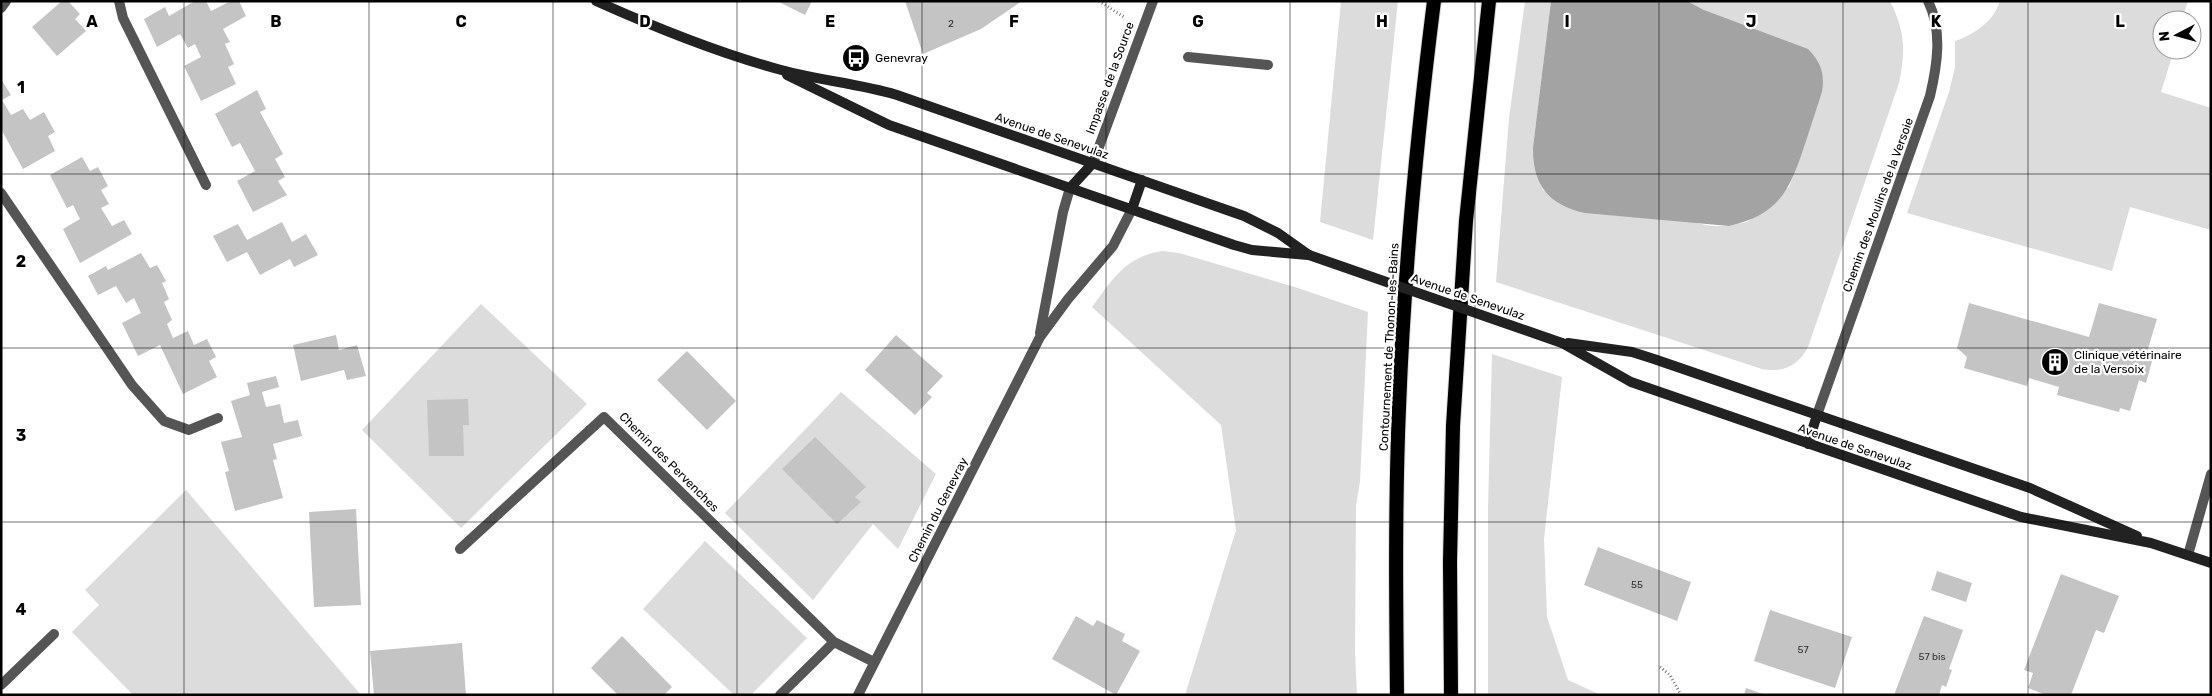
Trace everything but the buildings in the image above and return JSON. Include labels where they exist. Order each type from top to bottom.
[{"type":"highway","name":"Contournement de Thonon-les-Bains","points":[[1397,695],[1395,557],[1399,407],[1412,202],[1434,1]]},
{"type":"highway","points":[[1451,695],[1450,562],[1453,426],[1466,221],[1489,1]]},
{"type":"main road","name":"Avenue de Senevulaz","points":[[596,1],[690,40],[775,69],[878,90],[1142,180],[1261,223],[1309,255]]},
{"type":"main road","name":"Avenue de Senevulaz","points":[[775,69],[888,125],[1252,250],[1309,255],[1562,343],[1631,382],[1808,444],[2021,517],[2151,543]]},
{"type":"main road","points":[[1070,188],[1093,163]]},
{"type":"main road","points":[[1132,209],[1142,180]]},
{"type":"main road","name":"Avenue de Senevulaz","points":[[1562,343],[1632,352],[2051,496],[2151,543],[2211,563]]},
{"type":"main road","points":[[1808,444],[1817,415]]},
{"type":"street","points":[[1,8],[6,1]]},
{"type":"street","points":[[119,1],[124,18],[206,185]]},
{"type":"street","name":"Impasse de la Source","points":[[1093,163],[1153,1]]},
{"type":"street","name":"Chemin des Moulins de la Versoie","points":[[1817,415],[1930,96],[1938,51],[1936,28],[1928,1]]},
{"type":"street","points":[[1188,57],[1268,65]]},
{"type":"street","name":"Chemin du Genevray","points":[[1040,337],[1062,212],[1070,188]]},
{"type":"street","points":[[1,193],[132,385],[164,421],[189,430],[218,418]]},
{"type":"street","name":"Chemin du Genevray","points":[[858,695],[1040,337],[1068,299],[1113,246],[1132,209]]},
{"type":"street","name":"Chemin des Pervenches","points":[[460,549],[604,416],[834,642],[874,662]]},
{"type":"street","points":[[2188,556],[2211,474]]},
{"type":"street","points":[[1,685],[54,634]]},
{"type":"street","points":[[780,695],[834,642]]},
{"type":"path","points":[[1099,1],[1130,21]]},
{"type":"path","points":[[1660,667],[1670,675],[1681,695]]},
{"type":"shaded area","points":[[1341,1],[1398,1],[1373,240],[1320,222]]},
{"type":"shaded area","points":[[1525,1],[1551,1],[1533,147],[1535,170],[1544,191],[1711,226],[1729,226],[1747,222],[1789,187],[1822,92],[1704,10],[1687,1],[1890,1],[1899,22],[1903,41],[1903,61],[1899,83],[1808,347],[1795,363],[1783,369],[1762,369],[1496,282],[1509,118]]},
{"type":"shaded area","points":[[1551,1],[1687,1],[1704,10],[1808,49],[1821,69],[1823,80],[1822,92],[1793,177],[1779,199],[1759,215],[1729,226],[1585,213],[1561,205],[1552,198],[1539,182],[1533,160]]},
{"type":"shaded area","points":[[2000,1],[2188,1],[2185,10],[2152,10],[2152,60],[2171,60],[2161,92],[2211,108],[2211,230],[2130,207],[2112,271],[1907,213],[1949,92],[1955,67],[1955,41],[1976,31],[1988,21]]},
{"type":"shaded area","points":[[1162,251],[1179,253],[1298,288],[1368,312],[1360,481],[1356,506],[1355,651],[1357,695],[1185,695],[1236,530],[1221,425],[1092,307],[1114,279],[1129,264],[1138,258]]},
{"type":"shaded area","points":[[481,304],[587,404],[461,528],[362,430]]},
{"type":"shaded area","points":[[1492,354],[1562,377],[1544,539],[1547,617],[1568,680],[1601,695],[1488,695],[1488,507]]},
{"type":"shaded area","points":[[841,392],[936,474],[898,549],[873,524],[813,600],[725,513]]},
{"type":"shaded area","points":[[186,490],[361,695],[133,695],[72,632],[99,605],[85,590]]},
{"type":"shaded area","points":[[705,541],[807,638],[751,695],[734,695],[643,609]]},
{"type":"place","name":"Genevray","points":[[856,58]]},
{"type":"place","name":"Clinique vétérinaire de la Versoix","points":[[2055,362]]}]
